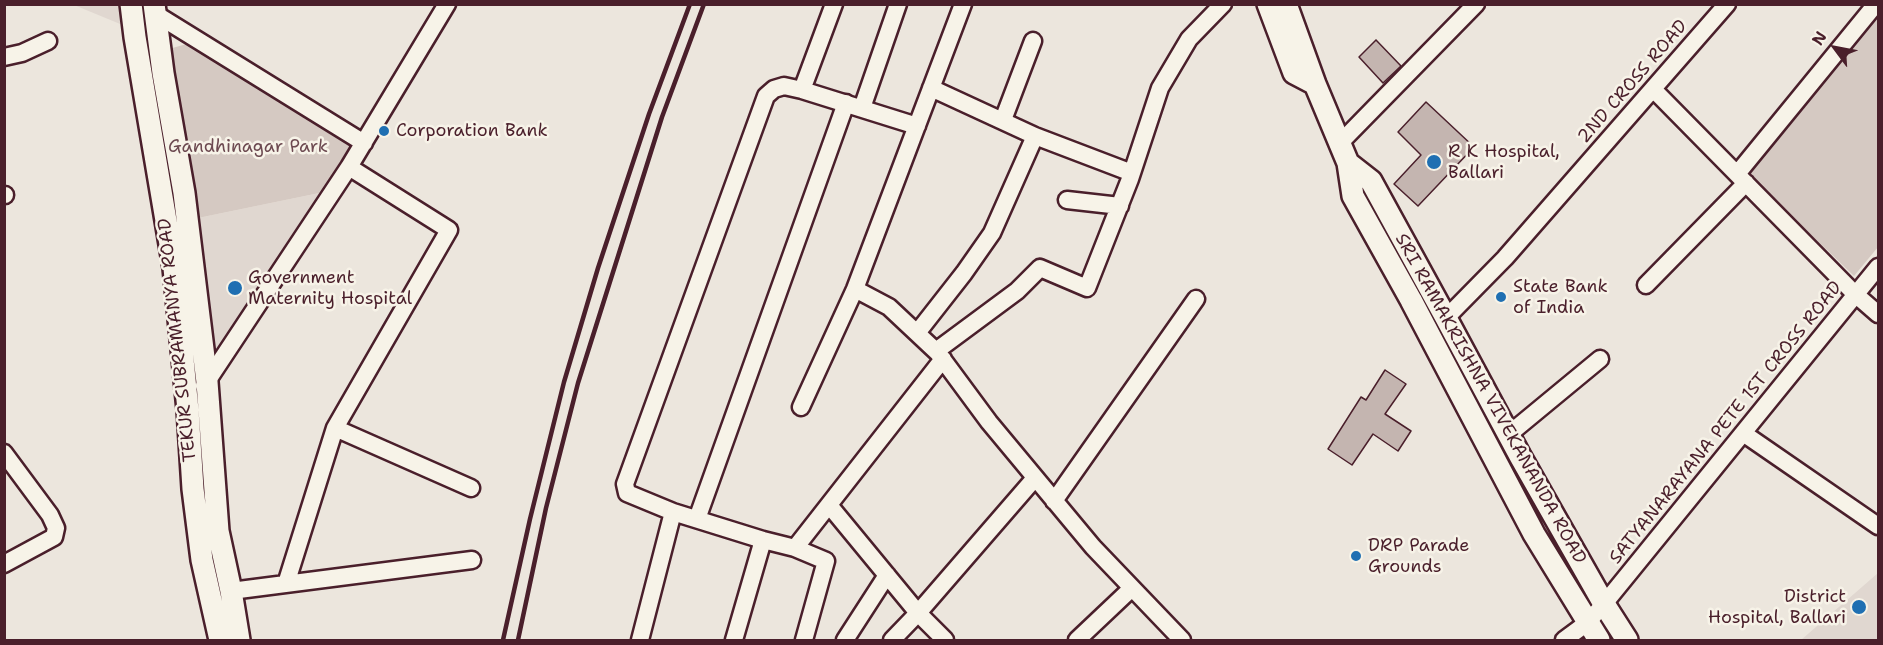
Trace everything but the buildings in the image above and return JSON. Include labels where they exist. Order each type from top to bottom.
[{"type":"main road","points":[[1268,4],[1294,73],[1315,84]]},
{"type":"main road","points":[[1286,4],[1315,84]]},
{"type":"main road","name":"SRI RAMAKRISHNA VIVEKANANDA ROAD","points":[[1302,4],[1319,58],[1315,84],[1343,153],[1353,196],[1411,300],[1534,534],[1599,640]]},
{"type":"main road","name":"TEKUR SUBRAMANYA ROAD","points":[[156,7],[184,193],[207,382],[218,531],[239,640]]},
{"type":"main road","name":"TEKUR SUBRAMANYA ROAD","points":[[132,12],[174,268],[198,534],[220,640]]},
{"type":"main road","name":"SRI RAMAKRISHNA VIVEKANANDA ROAD","points":[[1343,153],[1371,182],[1508,435],[1604,604],[1627,640]]},
{"type":"street","points":[[188,410],[349,167],[447,4]]},
{"type":"street","points":[[802,90],[834,4]]},
{"type":"street","points":[[697,519],[854,106],[898,4]]},
{"type":"street","points":[[801,407],[855,288],[963,4]]},
{"type":"street","points":[[795,548],[939,355],[1017,291],[1040,268],[1087,288],[1120,206],[1160,88],[1189,39],[1223,4]]},
{"type":"street","points":[[1343,153],[1476,4]]},
{"type":"street","name":"2ND CROSS ROAD","points":[[1446,318],[1505,258],[1726,4]]},
{"type":"street","points":[[1646,285],[1742,179],[1876,4]]},
{"type":"street","points":[[132,12],[156,7],[364,143]]},
{"type":"street","points":[[4,57],[22,53],[48,41]]},
{"type":"street","points":[[1003,120],[1033,41]]},
{"type":"street","points":[[804,640],[826,561],[795,548],[673,512],[627,494],[625,484],[766,96],[774,89],[784,86],[917,126]]},
{"type":"street","points":[[931,88],[1035,136],[1132,173]]},
{"type":"street","points":[[1653,89],[1855,294],[1878,314]]},
{"type":"street","points":[[917,333],[992,233],[1035,136]]},
{"type":"street","points":[[286,584],[335,428],[449,230],[349,167]]},
{"type":"street","points":[[1067,200],[1120,206]]},
{"type":"street","name":"SATYANARAYANA PETE 1ST CROSS ROAD","points":[[1564,640],[1587,623],[1604,604],[1878,267]]},
{"type":"street","points":[[855,288],[889,307],[939,355],[989,422],[1093,547],[1182,640]]},
{"type":"street","points":[[1054,501],[1196,299]]},
{"type":"street","points":[[1508,435],[1600,359]]},
{"type":"street","points":[[335,428],[471,488]]},
{"type":"street","points":[[1743,433],[1878,526]]},
{"type":"street","points":[[4,453],[50,515],[56,528],[54,537],[4,564]]},
{"type":"street","points":[[892,640],[1035,478]]},
{"type":"street","points":[[829,505],[918,613],[945,640]]},
{"type":"street","points":[[640,640],[673,512]]},
{"type":"street","points":[[734,640],[763,540]]},
{"type":"street","points":[[231,591],[472,560]]},
{"type":"street","points":[[845,640],[887,575]]},
{"type":"street","points":[[1077,640],[1132,588]]},
{"type":"shaded area","points":[[74,5],[124,5],[125,26]]},
{"type":"shaded area","name":"Government Maternity Hospital","points":[[329,191],[215,357],[198,218]]},
{"type":"shaded area","name":"District Hospital, Ballari","points":[[1878,573],[1878,640],[1801,640]]},
{"type":"green space","points":[[1878,16],[1878,247],[1854,276],[1749,175]]},
{"type":"green space","name":"Gandhinagar Park","points":[[190,43],[359,145],[329,191],[198,218],[169,49]]},
{"type":"railway","points":[[503,640],[564,382],[598,268],[649,114],[690,4]]},
{"type":"railway","points":[[518,640],[546,508],[578,383],[662,117],[704,4]]},
{"type":"place","name":"Corporation Bank","points":[[384,131]]},
{"type":"place","name":"R K Hospital, Ballari","points":[[1434,162]]},
{"type":"place","name":"Government Maternity Hospital","points":[[235,288]]},
{"type":"place","name":"State Bank of India","points":[[1501,297]]},
{"type":"place","name":"DRP Parade Grounds","points":[[1356,556]]},
{"type":"place","name":"District Hospital, Ballari","points":[[1859,607]]}]
